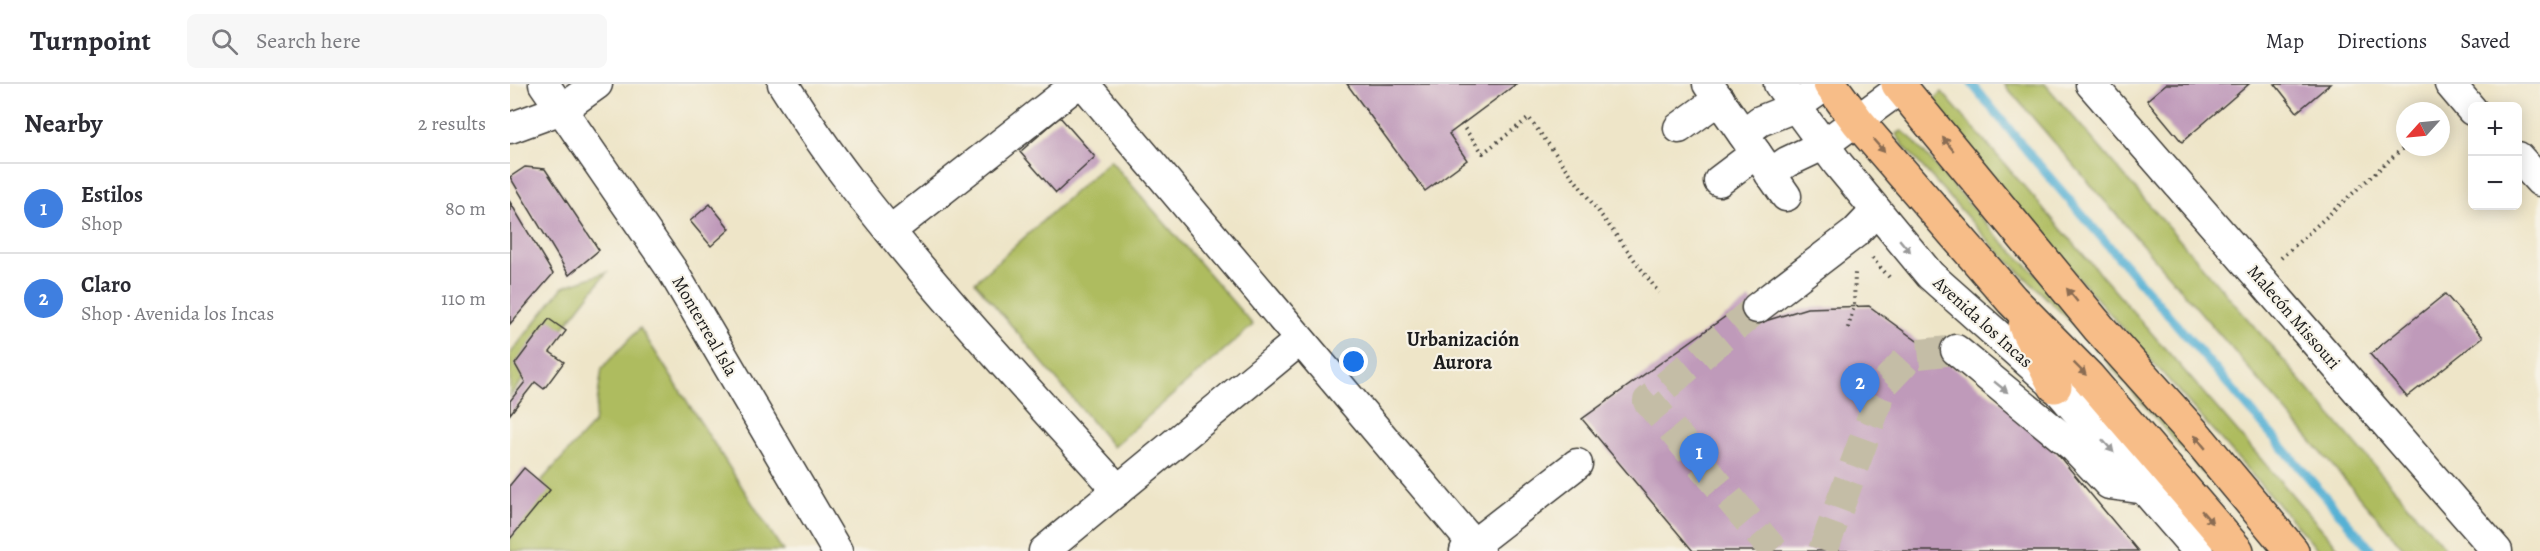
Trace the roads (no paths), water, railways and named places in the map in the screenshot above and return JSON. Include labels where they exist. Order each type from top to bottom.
[{"type":"main road","name":"Avenida los Incas","points":[[1829,84],[1858,122],[2012,300],[2088,377],[2237,551]]},
{"type":"main road","points":[[1900,86],[2099,328],[2197,437],[2292,551]]},
{"type":"main road","points":[[2012,300],[2055,387]]},
{"type":"street","name":"Monterreal Isla","points":[[544,84],[672,270],[837,551]]},
{"type":"street","points":[[510,128],[562,109],[597,84]]},
{"type":"street","points":[[783,84],[848,180],[890,231],[984,342],[1118,490]]},
{"type":"street","points":[[890,231],[1077,84]]},
{"type":"street","points":[[1084,84],[1300,340],[1472,549],[1577,464]]},
{"type":"street","points":[[1764,164],[1760,121],[1787,95],[1829,84]]},
{"type":"street","name":"Malecón Missouri","points":[[2091,84],[2497,551]]},
{"type":"street","points":[[2450,84],[2468,105]]},
{"type":"street","points":[[1719,181],[1764,164],[1787,162],[1824,145],[1858,122],[1900,86]]},
{"type":"street","points":[[1679,128],[1714,92],[1764,164]]},
{"type":"street","name":"Avenida los Incas","points":[[1787,95],[1876,211],[1930,275],[2055,387],[2198,551]]},
{"type":"street","points":[[2522,162],[2540,181]]},
{"type":"street","points":[[1757,308],[1855,233],[1876,211]]},
{"type":"street","points":[[1044,551],[1300,340]]},
{"type":"street","points":[[1956,350],[2075,448],[2109,484],[2145,489]]},
{"type":"waterway","points":[[1972,84],[2027,151],[2372,551]]},
{"type":"tunnel","points":[[1757,308],[1648,401],[1774,551]]},
{"type":"tunnel","points":[[1823,551],[1884,384],[1911,355],[1956,350]]},
{"type":"place","name":"Claro","points":[[1860,413]]},
{"type":"place","name":"Estilos","points":[[1699,483]]},
{"type":"district","name":"Urbanización Aurora","points":[[1463,350]]}]
